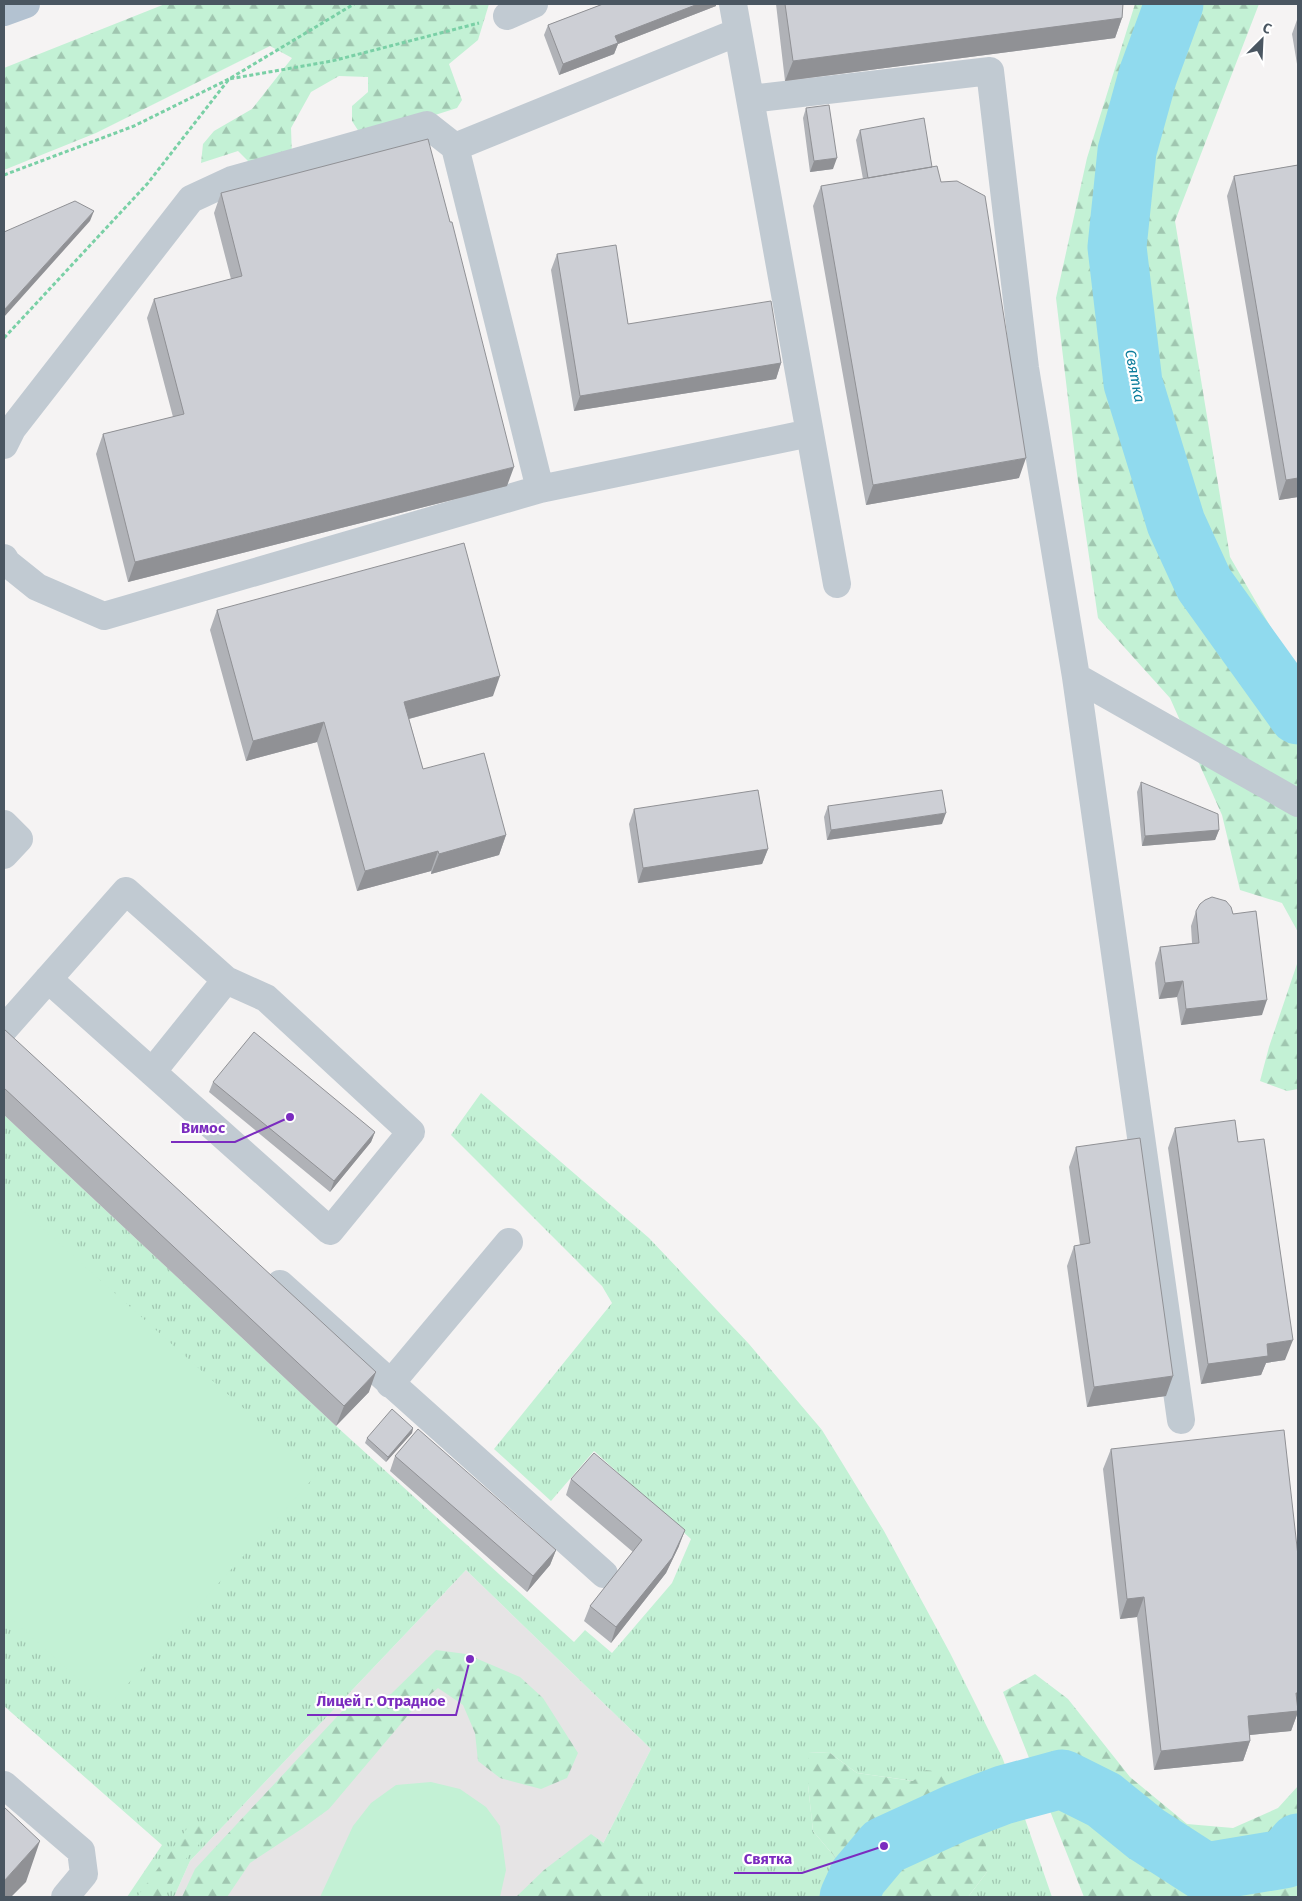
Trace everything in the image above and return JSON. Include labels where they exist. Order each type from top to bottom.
[{"type":"main road","points":[[4,12],[26,4]]},
{"type":"lane","points":[[507,16],[534,4]]},
{"type":"lane","points":[[733,4],[837,584]]},
{"type":"lane","points":[[455,147],[738,32]]},
{"type":"lane","points":[[750,99],[990,71],[1025,368],[1076,677],[1181,1420]]},
{"type":"lane","points":[[4,445],[12,428],[191,199],[232,180],[427,125],[455,147],[540,489]]},
{"type":"lane","points":[[4,558],[37,587],[104,616],[540,489],[810,432]]},
{"type":"lane","points":[[1076,677],[1298,803]]},
{"type":"lane","points":[[4,824],[19,839],[4,856]]},
{"type":"lane","points":[[9,1038],[48,979],[126,891],[226,980],[266,998],[411,1132],[330,1232],[48,979]]},
{"type":"lane","points":[[152,1072],[226,980]]},
{"type":"lane","points":[[390,1384],[509,1242]]},
{"type":"lane","points":[[259,1266],[604,1574]]},
{"type":"lane","points":[[4,1785],[81,1851],[84,1874],[65,1897]]},
{"type":"path","points":[[4,175],[134,126],[229,79],[354,4]]},
{"type":"path","points":[[4,338],[148,183],[229,79],[332,61],[507,16]]},
{"type":"shaded area","points":[[466,1570],[651,1749],[576,1897],[174,1897],[190,1861]]},
{"type":"green space","points":[[165,4],[489,4],[478,40],[449,64],[462,100],[457,108],[363,138],[352,121],[352,106],[368,92],[368,77],[339,76],[311,92],[291,128],[292,157],[255,168],[238,151],[201,163],[203,144],[214,131],[252,109],[292,58],[270,46],[96,133],[4,170],[4,68]]},
{"type":"green space","points":[[1135,4],[1259,4],[1175,221],[1230,557],[1298,674],[1298,932],[1282,903],[1240,890],[1222,815],[1170,698],[1098,618],[1077,474],[1056,298],[1087,158]]},
{"type":"green space","points":[[1298,961],[1298,1089],[1287,1091],[1260,1081],[1269,1047]]},
{"type":"green space","points":[[481,1093],[649,1238],[749,1344],[822,1430],[884,1531],[950,1653],[1002,1757],[1052,1897],[968,1897],[987,1872],[914,1781],[857,1773],[830,1753],[809,1752],[808,1785],[813,1831],[834,1856],[855,1897],[576,1897],[651,1749],[466,1570],[190,1861],[174,1897],[127,1897],[162,1845],[4,1706],[4,1115],[336,1426],[574,1642],[585,1630],[612,1653],[672,1583],[691,1539],[594,1451],[551,1501],[494,1449],[612,1303],[602,1286],[451,1135]]},
{"type":"green space","points":[[4,1194],[317,1474],[108,1706],[4,1612]]},
{"type":"green space","points":[[436,1650],[466,1654],[520,1677],[543,1698],[578,1753],[567,1778],[541,1789],[500,1778],[478,1761],[475,1733],[463,1705],[438,1688],[415,1707],[329,1809],[250,1863],[227,1897],[182,1897],[195,1869],[347,1706],[364,1704],[391,1694]]},
{"type":"green space","points":[[1035,1674],[1068,1699],[1130,1777],[1187,1824],[1233,1828],[1278,1808],[1298,1786],[1298,1897],[1084,1897],[1003,1692]]},
{"type":"green space","points":[[808,1752],[830,1753],[857,1773],[913,1781],[926,1770],[949,1773],[984,1803],[987,1872],[968,1897],[855,1897],[834,1856],[813,1831],[808,1785]]},
{"type":"green space","points":[[431,1782],[460,1789],[486,1807],[500,1826],[506,1870],[500,1897],[320,1897],[353,1826],[371,1803],[396,1785]]},
{"type":"green space","points":[[194,1819],[209,1833],[183,1862],[165,1897],[137,1897]]},
{"type":"green space","points":[[591,1834],[641,1870],[649,1897],[516,1897],[544,1870]]},
{"type":"building","points":[[603,4],[698,4],[615,36],[618,43],[563,64],[548,25]]},
{"type":"building","points":[[785,4],[1123,4],[1122,18],[793,61]]},
{"type":"building","points":[[829,105],[837,158],[814,161],[806,108]]},
{"type":"building","points":[[924,118],[932,167],[868,178],[860,130]]},
{"type":"building","points":[[428,139],[450,222],[452,222],[514,467],[135,562],[103,434],[184,414],[154,299],[242,276],[221,193]]},
{"type":"building","points":[[1298,165],[1298,478],[1286,480],[1234,176]]},
{"type":"building","points":[[937,166],[941,182],[957,181],[985,196],[1026,458],[873,485],[821,186]]},
{"type":"building","points":[[75,201],[94,211],[4,310],[4,232]]},
{"type":"building","points":[[616,245],[628,324],[771,301],[781,363],[580,396],[557,254]]},
{"type":"building","points":[[464,543],[500,676],[404,702],[423,769],[484,753],[506,835],[439,854],[438,851],[365,871],[324,722],[253,741],[217,610]]},
{"type":"building","points":[[1141,782],[1218,814],[1219,830],[1145,836]]},
{"type":"building","points":[[758,790],[768,849],[643,868],[634,809]]},
{"type":"building","points":[[942,790],[946,813],[831,830],[828,806]]},
{"type":"building","points":[[1212,897],[1226,901],[1231,907],[1233,914],[1256,911],[1267,1000],[1186,1009],[1183,981],[1165,983],[1160,947],[1199,943],[1196,911],[1200,904]]},
{"type":"building","points":[[4,1029],[376,1372],[344,1406],[4,1088]]},
{"type":"building","points":[[254,1032],[375,1132],[334,1181],[213,1082]]},
{"type":"building","points":[[1235,1120],[1238,1142],[1264,1139],[1293,1340],[1267,1344],[1268,1356],[1208,1364],[1175,1128]]},
{"type":"building","points":[[1140,1138],[1173,1376],[1094,1387],[1074,1246],[1090,1243],[1076,1147]]},
{"type":"building","points":[[392,1409],[413,1428],[388,1457],[367,1438]]},
{"type":"building","points":[[418,1429],[556,1550],[533,1576],[395,1456]]},
{"type":"building","points":[[1284,1430],[1298,1556],[1298,1693],[1296,1693],[1298,1711],[1248,1716],[1250,1741],[1161,1751],[1144,1597],[1127,1599],[1111,1449]]},
{"type":"building","points":[[594,1453],[685,1530],[672,1558],[616,1627],[590,1606],[642,1540],[571,1479]]},
{"type":"building","points":[[4,1807],[40,1841],[4,1881]]},
{"type":"waterway","name":"Святка","points":[[1174,4],[1148,75],[1127,151],[1117,247],[1133,383],[1176,523],[1204,584],[1298,715]]},
{"type":"waterway","name":"Святка","points":[[849,1897],[858,1877],[884,1846],[956,1813],[1003,1795],[1062,1779],[1104,1800],[1146,1834],[1205,1872],[1284,1859],[1298,1843]]},
{"type":"place","name":"Вимос","points":[[290,1117]]},
{"type":"place","name":"Лицей г. Отрадное","points":[[470,1659]]},
{"type":"place","name":"Святка","points":[[884,1846]]}]
